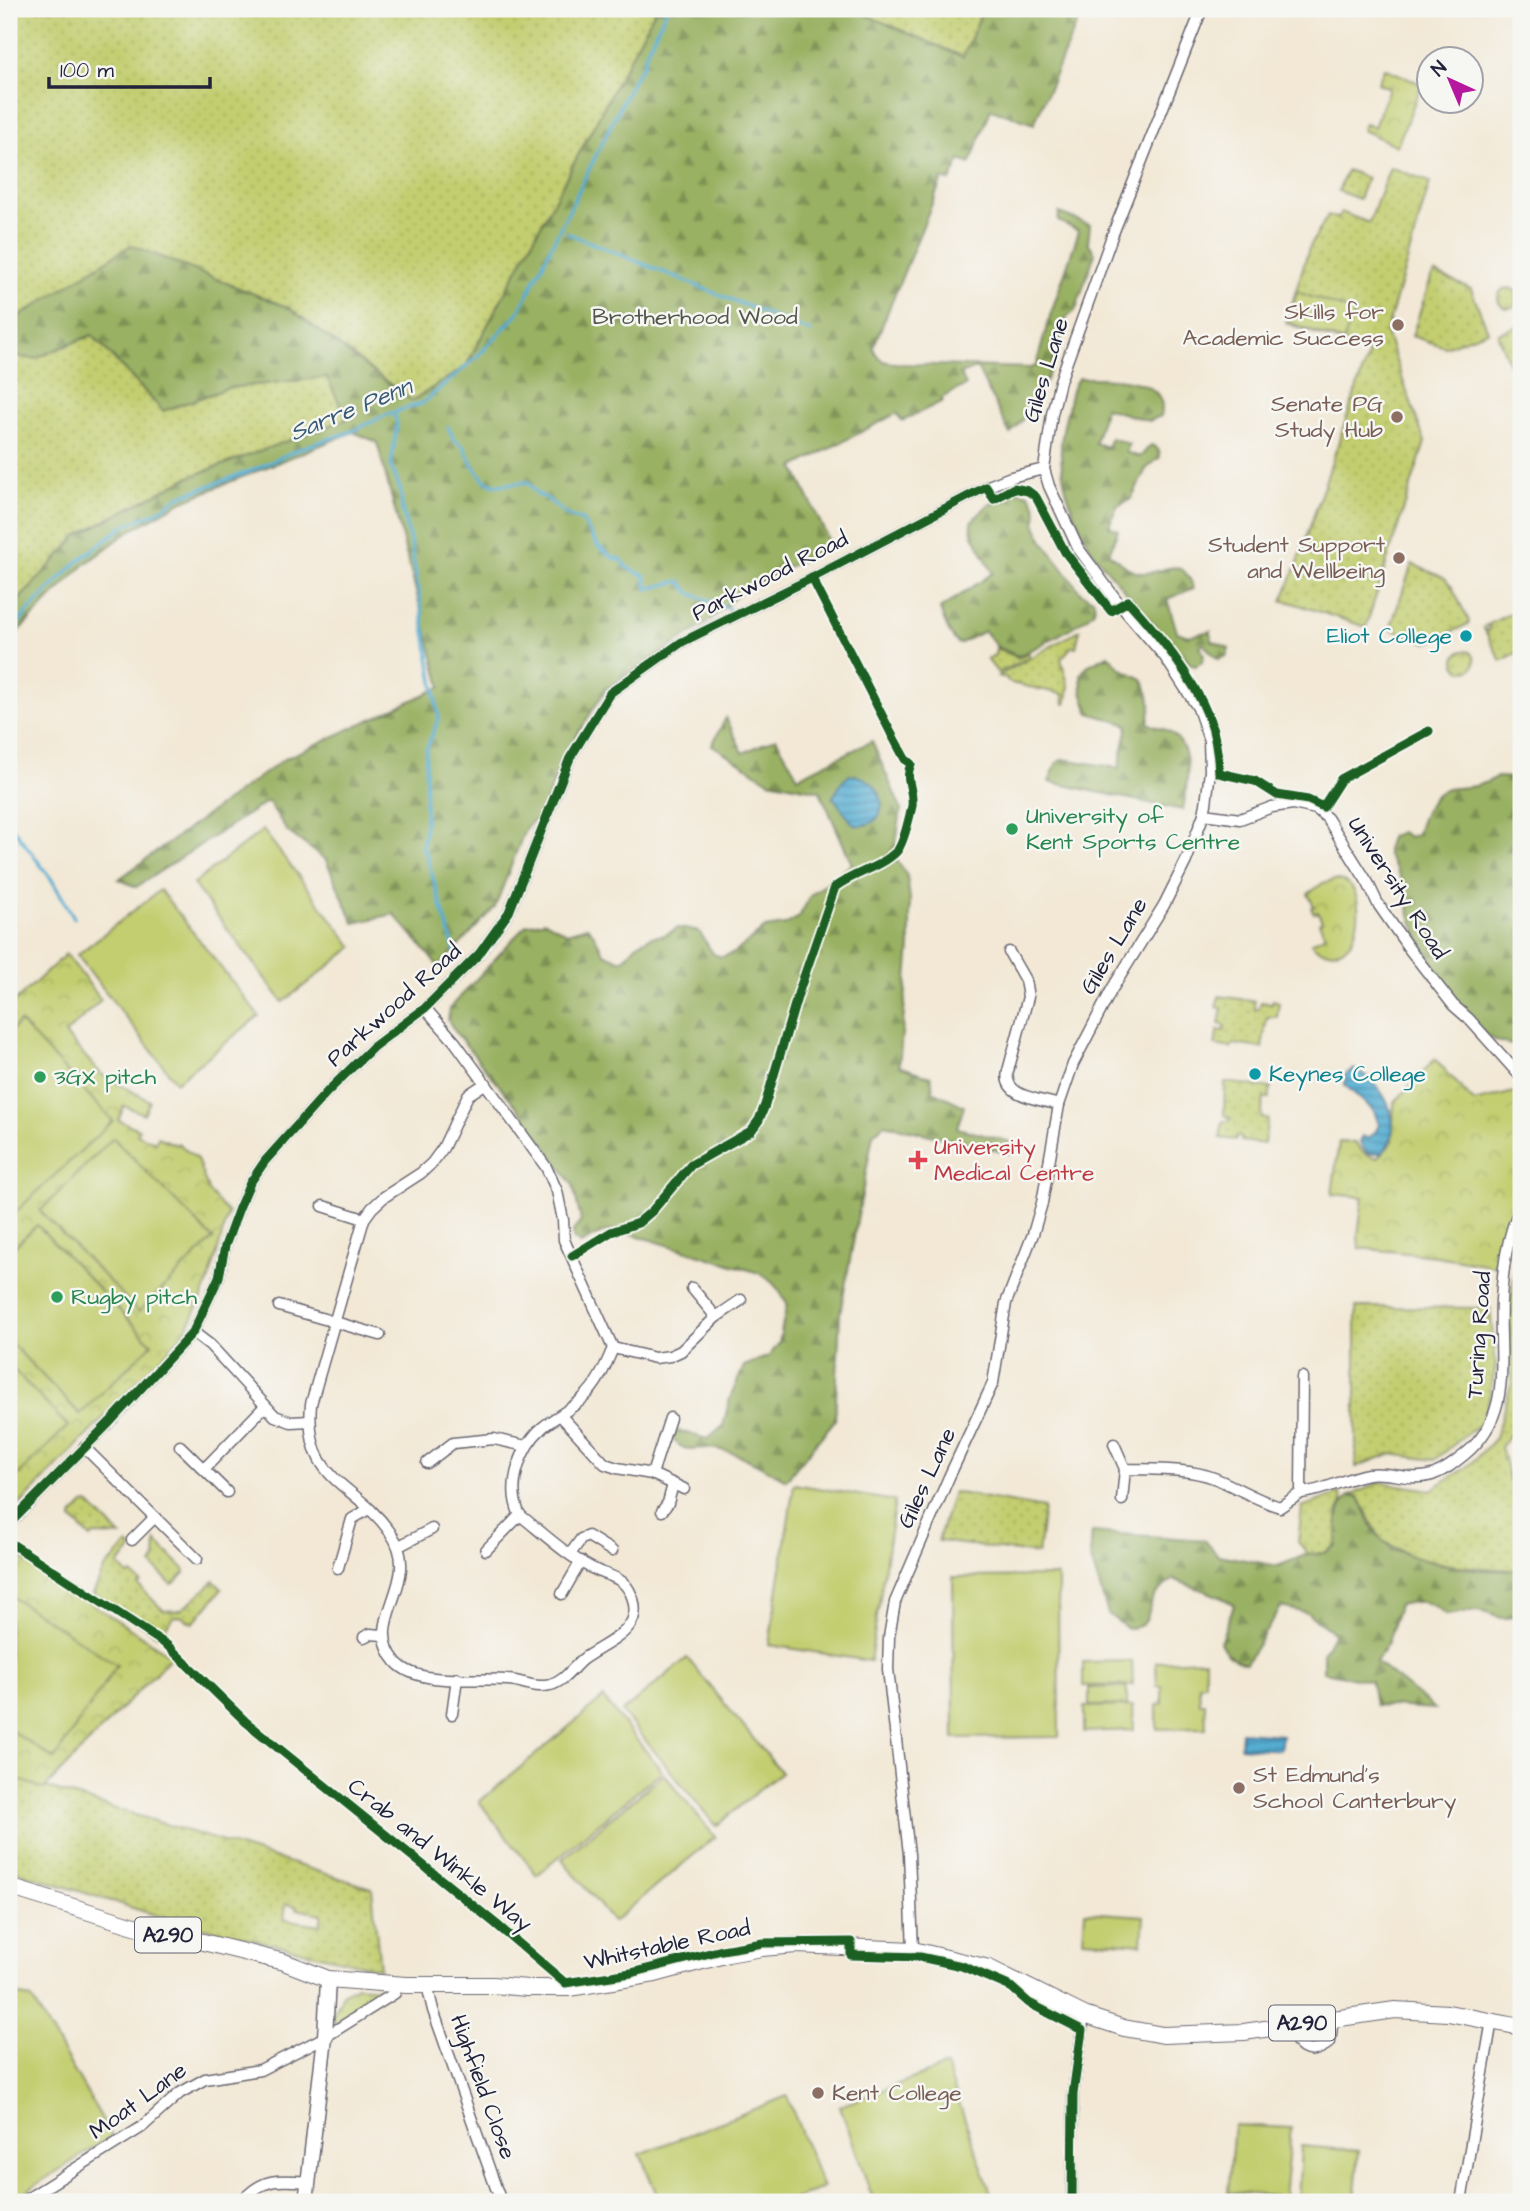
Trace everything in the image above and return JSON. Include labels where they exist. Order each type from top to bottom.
[{"type":"main road","name":"Whitstable Road","points":[[9,1887],[158,1933],[284,1962],[328,1979],[428,1985],[493,1984],[527,1988],[569,1988],[655,1974],[728,1954],[762,1948],[796,1945],[913,1950],[989,1968],[1084,2015]]},
{"type":"main road","name":"A290","points":[[1084,2015],[1124,2028],[1172,2036],[1244,2032],[1395,2010],[1448,2013],[1521,2027]]},
{"type":"street","name":"Giles Lane","points":[[913,1950],[909,1854],[888,1669],[891,1621],[903,1581],[993,1382],[1006,1303],[1042,1203],[1059,1105],[1073,1064],[1090,1029],[1164,905],[1186,861],[1204,814],[1210,771],[1209,740],[1198,708],[1165,657],[1121,606],[1079,548],[1049,486],[1044,469],[1060,381],[1112,236],[1202,9]]},
{"type":"street","name":"Parkwood Road","points":[[9,1524],[192,1332],[219,1277],[228,1236],[239,1208],[250,1183],[265,1161],[327,1091],[364,1056],[425,1007],[479,954],[509,912],[570,758],[611,693],[682,642],[711,626],[813,578],[986,487],[1011,477],[1044,469]]},
{"type":"street","name":"University Road","points":[[1204,814],[1240,819],[1272,807],[1293,804],[1317,809],[1327,818],[1368,883],[1378,904],[1410,950],[1453,1005],[1521,1077]]},
{"type":"street","points":[[1009,952],[1025,981],[1028,997],[1006,1078],[1008,1085],[1020,1094],[1059,1105]]},
{"type":"street","points":[[425,1007],[455,1042],[486,1083],[546,1167],[557,1191],[564,1240],[613,1348],[599,1381],[582,1399],[544,1427],[526,1447],[514,1484],[516,1507],[520,1515],[582,1561],[596,1570],[618,1578],[628,1587],[634,1603],[634,1617],[629,1627],[581,1661],[560,1681],[550,1685],[537,1686],[511,1679],[431,1678],[405,1670],[389,1652],[383,1635],[388,1613],[401,1581],[399,1546],[390,1531],[369,1508],[334,1478],[320,1461],[315,1452],[310,1422],[311,1404],[364,1219],[384,1197],[432,1163],[443,1148],[468,1095],[486,1083]]},
{"type":"street","points":[[323,1206],[364,1219]]},
{"type":"street","name":"Turing Road","points":[[1125,1469],[1191,1472],[1213,1478],[1256,1500],[1280,1507],[1301,1493],[1314,1492],[1371,1474],[1412,1478],[1431,1475],[1451,1465],[1475,1445],[1493,1415],[1500,1393],[1503,1276],[1509,1237],[1521,1206]]},
{"type":"street","points":[[692,1288],[716,1317]]},
{"type":"street","points":[[613,1348],[655,1358],[670,1356],[681,1351],[716,1317],[741,1300]]},
{"type":"street","points":[[279,1306],[380,1335]]},
{"type":"street","points":[[192,1332],[210,1345],[280,1419],[310,1422]]},
{"type":"street","points":[[1301,1493],[1302,1377]]},
{"type":"street","points":[[204,1469],[265,1406]]},
{"type":"street","points":[[561,1416],[605,1464],[652,1474],[684,1489]]},
{"type":"street","points":[[652,1474],[670,1418]]},
{"type":"street","points":[[427,1463],[445,1443],[494,1439],[526,1447]]},
{"type":"street","points":[[1114,1444],[1125,1469],[1122,1500]]},
{"type":"street","points":[[180,1446],[227,1492]]},
{"type":"street","points":[[84,1447],[197,1559]]},
{"type":"street","points":[[662,1511],[668,1503],[673,1484]]},
{"type":"street","points":[[338,1567],[352,1519],[369,1508]]},
{"type":"street","points":[[486,1550],[520,1515]]},
{"type":"street","points":[[132,1540],[154,1518]]},
{"type":"street","points":[[399,1546],[432,1529]]},
{"type":"street","points":[[571,1553],[581,1539],[588,1536],[612,1551]]},
{"type":"street","points":[[562,1594],[582,1561]]},
{"type":"street","points":[[364,1637],[370,1634],[383,1635]]},
{"type":"street","points":[[452,1713],[457,1678]]},
{"type":"street","points":[[306,2202],[325,2037],[328,1979]]},
{"type":"street","name":"Highfield Close","points":[[428,1985],[433,2010],[502,2202]]},
{"type":"street","name":"Moat Lane","points":[[22,2202],[142,2127],[180,2093],[205,2079],[260,2070],[325,2037],[395,1993]]},
{"type":"street","points":[[1072,2202],[1073,2094],[1084,2015]]},
{"type":"street","points":[[1289,2025],[1298,2046],[1306,2051],[1314,2050],[1329,2042],[1332,2018]]},
{"type":"street","points":[[1461,2202],[1492,2020]]},
{"type":"street","points":[[241,2202],[253,2190],[276,2180],[308,2182]]},
{"type":"green space","points":[[9,9],[656,9],[466,366],[412,401],[289,308],[131,245],[9,323]]},
{"type":"green space","name":"Brotherhood Wood","points":[[656,9],[852,9],[963,57],[983,9],[1083,9],[1034,124],[991,109],[970,164],[960,160],[950,181],[942,179],[873,348],[881,360],[893,363],[1030,368],[1036,366],[1079,231],[1058,221],[1059,213],[1090,225],[1088,242],[1095,253],[1075,311],[1067,317],[1040,393],[1010,434],[977,368],[960,374],[966,385],[941,398],[943,401],[902,421],[897,413],[794,467],[831,545],[743,590],[707,623],[606,689],[567,751],[540,816],[526,827],[495,907],[439,967],[394,914],[354,923],[326,860],[287,831],[268,801],[136,887],[119,879],[284,759],[441,687],[377,442],[353,432],[183,501],[128,532],[84,565],[9,641],[9,611],[78,535],[187,478],[347,419],[327,377],[228,388],[163,411],[92,335],[34,359],[9,355],[9,323],[131,245],[289,308],[412,401],[466,366]]},
{"type":"green space","points":[[852,9],[983,9],[964,57]]},
{"type":"green space","points":[[1384,68],[1414,81],[1414,104],[1397,146],[1362,130],[1365,124],[1374,127],[1389,88],[1378,83]]},
{"type":"green space","points":[[1390,167],[1430,182],[1386,333],[1425,442],[1366,627],[1282,601],[1297,565],[1369,352],[1286,323],[1309,248],[1328,215],[1338,219],[1341,212],[1369,223]]},
{"type":"green space","points":[[1347,170],[1367,178],[1359,199],[1338,191]]},
{"type":"green space","points":[[1435,273],[1471,289],[1488,331],[1445,347],[1412,336]]},
{"type":"green space","points":[[1504,288],[1512,288],[1518,298],[1512,308],[1504,308],[1498,302],[1498,294]]},
{"type":"green space","points":[[1297,292],[1355,312],[1343,342],[1288,322]]},
{"type":"green space","points":[[1521,325],[1521,367],[1511,368],[1498,336],[1499,333]]},
{"type":"green space","points":[[92,335],[163,411],[228,388],[327,377],[347,419],[187,478],[78,535],[9,611],[9,355],[34,359]]},
{"type":"green space","points":[[1079,378],[1119,379],[1146,386],[1156,393],[1161,403],[1161,416],[1149,421],[1105,408],[1095,443],[1107,447],[1111,438],[1129,444],[1126,452],[1140,457],[1151,445],[1160,453],[1160,457],[1146,469],[1131,499],[1117,506],[1109,526],[1118,530],[1109,554],[1138,573],[1173,567],[1184,571],[1194,588],[1167,599],[1177,632],[1188,636],[1211,631],[1211,640],[1229,648],[1227,656],[1218,659],[1203,644],[1200,646],[1204,655],[1202,662],[1195,666],[1183,660],[1094,554],[1088,543],[1067,494],[1061,456],[1071,396]]},
{"type":"green space","points":[[1017,491],[1029,494],[1035,504],[1035,523],[1043,541],[1082,594],[1093,599],[1095,606],[1090,615],[1082,621],[1018,656],[997,647],[984,631],[959,644],[950,633],[940,609],[993,573],[972,533],[971,522],[987,506]]},
{"type":"green space","points":[[1412,564],[1445,578],[1469,621],[1468,624],[1428,643],[1390,629]]},
{"type":"green space","points":[[1515,611],[1521,619],[1521,651],[1501,661],[1484,629],[1489,631],[1490,627],[1485,626]]},
{"type":"green space","points":[[1080,630],[1076,647],[1072,646],[1061,659],[1069,688],[1066,704],[1063,694],[1015,684],[998,676]]},
{"type":"green space","points":[[996,648],[1019,658],[1028,652],[1030,657],[998,673],[987,659],[995,655]]},
{"type":"green space","points":[[1461,651],[1469,651],[1475,661],[1469,671],[1461,671],[1455,665],[1455,657]]},
{"type":"green space","points":[[1108,655],[1120,668],[1142,679],[1151,706],[1148,722],[1168,731],[1183,746],[1188,767],[1183,810],[1049,782],[1056,764],[1063,759],[1119,768],[1128,725],[1089,713],[1082,692],[1081,674],[1087,666]]},
{"type":"green space","points":[[726,718],[743,753],[776,738],[798,777],[872,741],[901,809],[894,856],[907,876],[910,899],[910,947],[899,1066],[931,1077],[933,1091],[964,1106],[957,1128],[1019,1144],[1011,1154],[884,1124],[873,1134],[840,1314],[835,1420],[786,1480],[740,1456],[710,1448],[684,1448],[671,1437],[679,1431],[708,1439],[723,1426],[730,1398],[744,1366],[769,1356],[779,1343],[787,1303],[778,1290],[759,1273],[622,1231],[606,1231],[580,1244],[573,1238],[573,1231],[581,1221],[573,1185],[522,1113],[448,1020],[450,1008],[526,925],[545,921],[567,933],[587,927],[604,953],[619,960],[623,960],[636,945],[650,937],[665,935],[678,928],[699,931],[713,954],[722,957],[734,953],[765,928],[785,925],[799,917],[811,895],[852,864],[820,791],[769,781],[712,745]]},
{"type":"green space","points":[[1497,777],[1514,778],[1521,784],[1521,1046],[1490,1038],[1457,1001],[1417,934],[1401,879],[1387,854],[1391,836],[1401,832],[1409,837],[1417,834],[1432,800],[1442,791],[1478,785]]},
{"type":"green space","points":[[263,830],[353,947],[283,1002],[193,884]]},
{"type":"green space","points":[[1343,881],[1355,893],[1358,920],[1353,938],[1345,948],[1327,952],[1311,943],[1325,935],[1319,923],[1322,921],[1318,912],[1314,913],[1311,908],[1314,906],[1308,894],[1323,883]]},
{"type":"green space","points":[[160,890],[259,1016],[176,1082],[77,955]]},
{"type":"green space","points":[[66,954],[101,1000],[65,1034],[102,1075],[150,1101],[144,1114],[124,1106],[118,1120],[139,1129],[137,1134],[155,1142],[158,1137],[177,1145],[178,1143],[197,1159],[209,1192],[228,1213],[202,1298],[176,1343],[9,1516],[9,1007]]},
{"type":"green space","points":[[1219,996],[1254,1001],[1255,1010],[1261,1002],[1279,1002],[1277,1017],[1267,1017],[1262,1048],[1233,1044],[1231,1048],[1215,1045],[1218,1030],[1224,1031],[1225,1028],[1219,1024],[1222,1008],[1216,1007]]},
{"type":"green space","name":"3GX pitch","points":[[20,1022],[113,1121],[9,1218],[9,1033]]},
{"type":"green space","points":[[1435,1059],[1474,1102],[1514,1092],[1521,1099],[1521,1196],[1505,1234],[1502,1267],[1436,1256],[1359,1248],[1363,1197],[1332,1194],[1339,1142],[1355,1143],[1364,1153],[1377,1158],[1392,1143],[1394,1103]]},
{"type":"green space","points":[[1225,1082],[1271,1088],[1269,1098],[1264,1098],[1261,1117],[1268,1119],[1264,1144],[1241,1141],[1241,1137],[1237,1136],[1235,1140],[1220,1138],[1223,1121],[1228,1122],[1231,1119],[1224,1115]]},
{"type":"green space","points":[[113,1138],[213,1239],[139,1312],[40,1211]]},
{"type":"green space","name":"Rugby pitch","points":[[37,1225],[152,1344],[80,1414],[9,1341],[9,1252]]},
{"type":"green space","points":[[1521,1232],[1521,1418],[1501,1447],[1521,1526],[1521,1566],[1513,1570],[1455,1566],[1415,1558],[1381,1540],[1359,1498],[1350,1496],[1380,1482],[1431,1490],[1472,1463],[1495,1438],[1512,1381],[1509,1320]]},
{"type":"green space","points":[[1356,1307],[1490,1308],[1496,1366],[1484,1420],[1435,1460],[1390,1454],[1356,1467]]},
{"type":"green space","points":[[9,1365],[68,1426],[9,1484]]},
{"type":"green space","points":[[794,1484],[895,1501],[870,1661],[769,1645]]},
{"type":"green space","points":[[953,1492],[1044,1508],[1038,1554],[938,1541]]},
{"type":"green space","points":[[1340,1493],[1342,1502],[1337,1513],[1337,1544],[1325,1553],[1308,1554],[1298,1542],[1302,1507]]},
{"type":"green space","points":[[1350,1496],[1359,1498],[1382,1541],[1411,1556],[1449,1566],[1488,1570],[1521,1569],[1521,1613],[1507,1618],[1476,1611],[1446,1615],[1424,1602],[1399,1605],[1388,1642],[1376,1662],[1435,1709],[1375,1705],[1371,1681],[1323,1672],[1323,1653],[1334,1633],[1307,1613],[1281,1607],[1246,1663],[1230,1656],[1220,1642],[1234,1605],[1174,1579],[1156,1594],[1148,1617],[1142,1625],[1127,1628],[1108,1614],[1090,1556],[1092,1532],[1204,1540],[1218,1555],[1278,1566],[1308,1554],[1325,1553],[1337,1545],[1339,1512]]},
{"type":"green space","points":[[88,1503],[121,1536],[94,1535],[91,1538],[72,1519],[84,1504]]},
{"type":"green space","points":[[156,1541],[185,1570],[174,1583],[171,1584],[152,1565],[155,1561]]},
{"type":"green space","points":[[128,1544],[133,1549],[118,1565],[129,1576],[132,1574],[141,1582],[138,1585],[163,1610],[182,1609],[214,1581],[222,1589],[193,1623],[180,1616],[173,1617],[159,1636],[93,1594],[104,1569]]},
{"type":"green space","points":[[9,1550],[172,1656],[44,1789],[9,1776]]},
{"type":"green space","points":[[1058,1576],[1059,1737],[954,1738],[953,1577]]},
{"type":"green space","points":[[9,1595],[117,1665],[54,1759],[9,1729]]},
{"type":"green space","points":[[687,1658],[781,1772],[716,1826],[622,1712]]},
{"type":"green space","points":[[1205,1660],[1205,1684],[1199,1685],[1200,1703],[1205,1703],[1206,1728],[1157,1729],[1157,1705],[1162,1704],[1162,1686],[1157,1686],[1156,1662]]},
{"type":"green space","points":[[1132,1661],[1133,1685],[1083,1686],[1083,1662]]},
{"type":"green space","points":[[1127,1687],[1127,1705],[1089,1706],[1089,1688]]},
{"type":"green space","points":[[603,1698],[662,1771],[537,1875],[479,1802]]},
{"type":"green space","points":[[1133,1706],[1134,1730],[1084,1732],[1084,1707]]},
{"type":"green space","points":[[664,1774],[715,1837],[613,1922],[562,1859]]},
{"type":"green space","points":[[9,1776],[372,1888],[380,1969],[174,1921],[9,1869]],"holes":[[[286,1904],[296,1906],[296,1909],[322,1914],[320,1925],[284,1919]]]},
{"type":"green space","points":[[1085,1912],[1144,1916],[1142,1944],[1083,1940]]},
{"type":"green space","points":[[357,1986],[393,1989],[337,2024],[332,2019],[342,1994]]},
{"type":"green space","points":[[9,1992],[32,1999],[112,2136],[9,2202]]},
{"type":"green space","points":[[946,2066],[994,2202],[874,2202],[840,2106]]},
{"type":"green space","points":[[787,2096],[823,2188],[786,2202],[660,2202],[640,2154]]},
{"type":"green space","points":[[1234,2125],[1291,2128],[1284,2197],[1228,2192]]},
{"type":"green space","points":[[1301,2146],[1359,2151],[1354,2202],[1298,2202]]},
{"type":"water","points":[[850,775],[864,778],[879,792],[879,816],[865,825],[854,825],[833,797]]},
{"type":"water","points":[[1353,1069],[1374,1083],[1388,1105],[1393,1130],[1382,1153],[1367,1153],[1360,1143],[1363,1136],[1368,1139],[1379,1125],[1374,1111],[1345,1085],[1345,1075]]},
{"type":"water","points":[[1241,1732],[1282,1735],[1280,1750],[1240,1747]]},
{"type":"waterway","name":"Sarre Penn","points":[[9,634],[76,563],[124,526],[157,512],[178,497],[423,403],[477,357],[518,313],[634,78],[643,65],[647,50],[667,9]]},
{"type":"waterway","points":[[567,233],[811,332]]},
{"type":"waterway","points":[[394,413],[397,424],[391,466],[401,492],[439,718],[426,750],[425,830],[422,848],[456,955]]},
{"type":"waterway","points":[[448,427],[485,481],[497,485],[528,482],[538,495],[545,497],[568,516],[582,520],[598,546],[612,557],[622,560],[626,567],[645,576],[647,589],[680,581],[690,593],[729,609]]},
{"type":"waterway","points":[[9,823],[52,880],[74,918]]},
{"type":"cycle path","points":[[9,1524],[110,1422],[193,1332],[219,1277],[225,1246],[239,1208],[250,1183],[265,1161],[327,1092],[373,1047],[425,1008],[479,954],[509,912],[570,758],[610,693],[682,642],[986,487],[994,499],[1014,488],[1028,491],[1036,497],[1065,552],[1111,611],[1128,601],[1174,656],[1194,686],[1209,718],[1219,773],[1255,781],[1277,795],[1308,800],[1323,807],[1341,779],[1429,731]]},
{"type":"cycle path","points":[[572,1256],[611,1232],[638,1223],[652,1211],[691,1165],[751,1131],[765,1105],[798,994],[835,887],[890,858],[899,849],[904,837],[912,806],[908,775],[911,764],[905,759],[891,733],[812,578]]},
{"type":"cycle path","name":"Crab and Winkle Way","points":[[9,1542],[167,1645],[246,1722],[565,1983],[631,1973],[722,1950],[763,1943],[851,1942],[851,1955],[920,1957],[962,1966],[1011,1987],[1029,2003],[1082,2030],[1073,2094],[1072,2202]]},
{"type":"place","name":"Skills for Academic Success","points":[[1398,325]]},
{"type":"place","name":"Senate PG Study Hub","points":[[1397,417]]},
{"type":"place","name":"Student Support and Wellbeing","points":[[1399,558]]},
{"type":"place","name":"Eliot College","points":[[1466,636]]},
{"type":"place","name":"University of Kent Sports Centre","points":[[1012,829]]},
{"type":"place","name":"Keynes College","points":[[1255,1074]]},
{"type":"place","name":"3GX pitch","points":[[40,1077]]},
{"type":"place","name":"University Medical Centre","points":[[918,1160]]},
{"type":"place","name":"Rugby pitch","points":[[57,1297]]},
{"type":"place","name":"St Edmund's School Canterbury","points":[[1239,1788]]},
{"type":"place","name":"Kent College","points":[[818,2093]]}]
